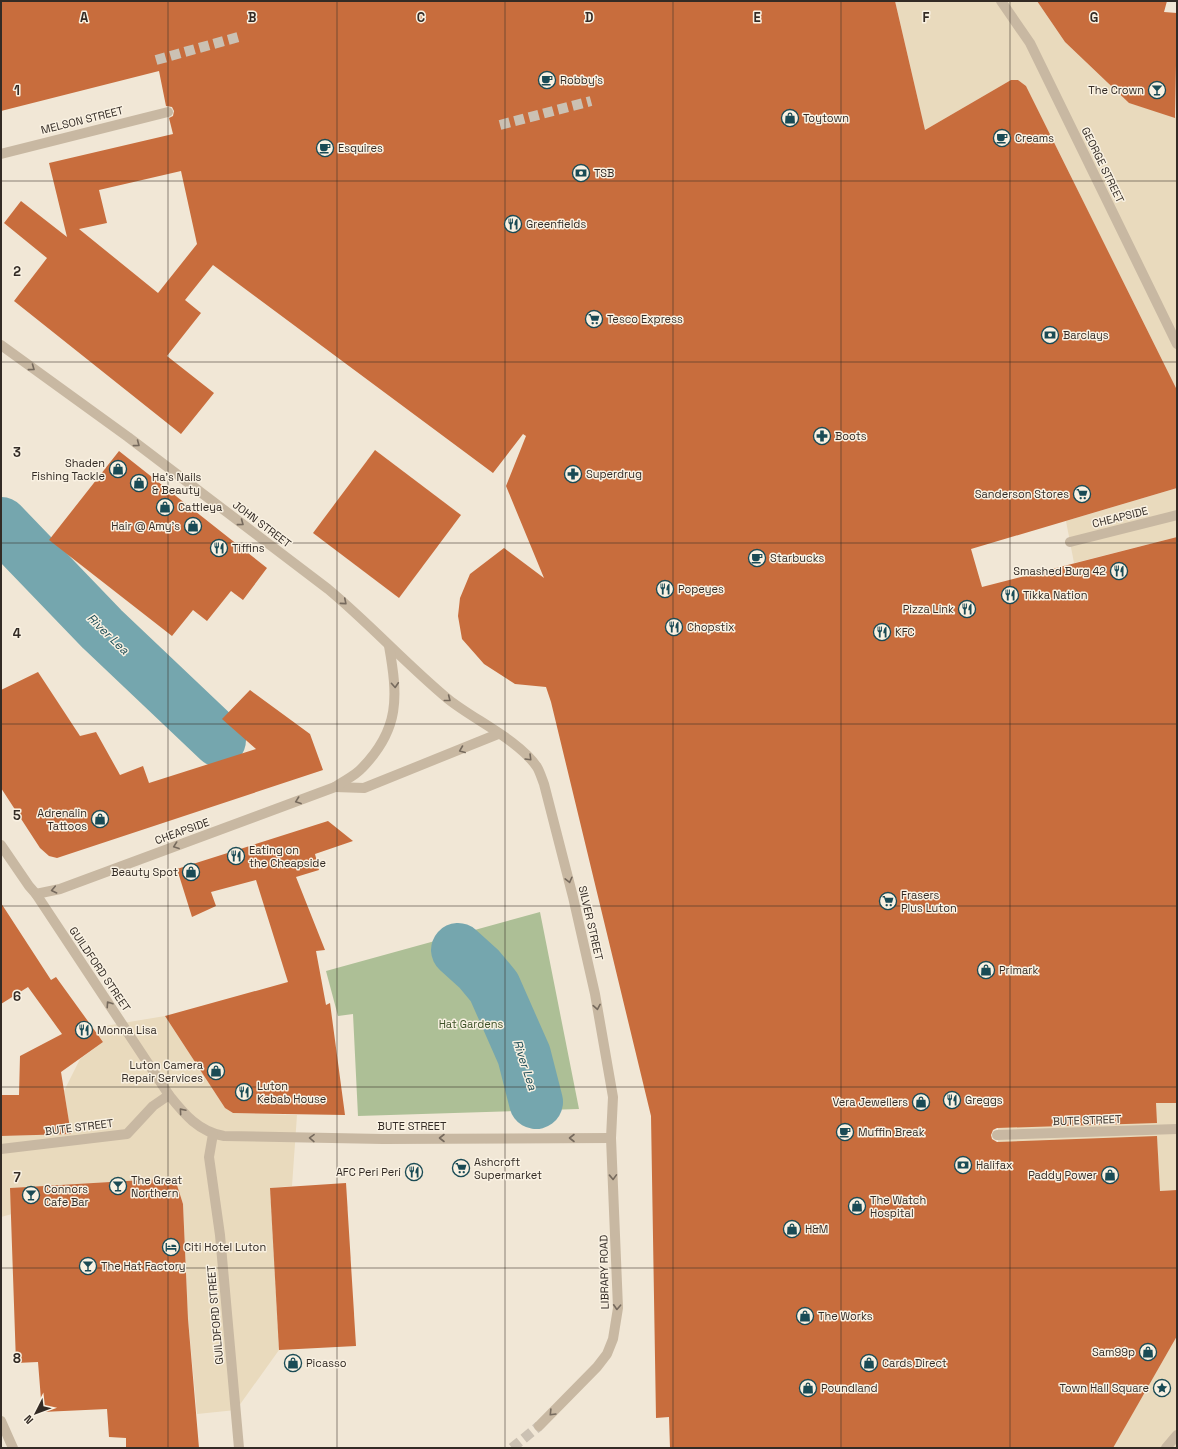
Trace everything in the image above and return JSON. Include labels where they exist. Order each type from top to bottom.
[{"type":"street","name":"GEORGE STREET","points":[[1001,1],[1030,43],[1177,344]]},
{"type":"street","name":"MELSON STREET","points":[[2,150],[168,112]]},
{"type":"street","name":"JOHN STREET","points":[[1,344],[134,442],[328,589],[360,616],[389,646],[448,699],[498,734]]},
{"type":"street","name":"CHEAPSIDE","points":[[1070,542],[1177,514]]},
{"type":"street","points":[[335,787],[362,769],[385,737],[394,716],[395,695],[389,646]]},
{"type":"street","points":[[335,787],[364,788],[498,734]]},
{"type":"street","name":"SILVER STREET","points":[[498,734],[518,748],[538,768],[544,784],[573,897],[596,1002],[613,1096],[611,1138]]},
{"type":"street","name":"CHEAPSIDE","points":[[36,894],[60,889],[335,787]]},
{"type":"street","name":"GUILDFORD STREET","points":[[1,845],[36,894],[169,1095],[184,1115],[213,1134],[209,1157],[220,1235],[239,1444]]},
{"type":"street","name":"BUTE STREET","points":[[1,1148],[127,1134],[153,1106],[169,1095]]},
{"type":"street","name":"BUTE STREET","points":[[997,1135],[1177,1130]]},
{"type":"street","name":"BUTE STREET","points":[[213,1134],[224,1136],[383,1139],[611,1138]]},
{"type":"street","name":"LIBRARY ROAD","points":[[540,1426],[596,1368],[607,1354],[613,1339],[618,1308],[611,1138]]},
{"type":"street","points":[[1,1421],[12,1448]]},
{"type":"street","points":[[1166,1448],[1177,1435]]},
{"type":"green space","name":"Hat Gardens","points":[[540,912],[579,1109],[358,1116],[353,1014],[338,1016],[326,971]]},
{"type":"shaded area","points":[[895,1],[1037,1],[1065,42],[1129,103],[1177,117],[1177,390],[1026,86],[1018,80],[1011,80],[925,130]]},
{"type":"shaded area","points":[[1177,488],[1177,537],[1074,563],[1066,521]]},
{"type":"shaded area","points":[[165,1016],[225,1108],[233,1113],[297,1115],[292,1186],[270,1188],[279,1350],[236,1410],[197,1414],[188,1319],[183,1204],[177,1185],[160,1179],[10,1188],[12,1214],[1,1217],[1,1136],[71,1134],[64,1091],[80,1059],[103,1042],[96,1032],[105,1026]]},
{"type":"shaded area","points":[[998,1101],[1177,1103],[1177,1190],[1160,1191],[1157,1139],[998,1145]]},
{"type":"shaded area","name":"Town Hall Square","points":[[1177,1336],[1177,1448],[1113,1448],[1117,1440]]},
{"type":"building","name":"Frasers Plus Luton","points":[[1,1],[895,1],[925,130],[1011,80],[1018,80],[1026,86],[1177,390],[1177,488],[971,549],[982,587],[1177,537],[1177,1103],[1156,1103],[1157,1123],[997,1128],[993,1130],[991,1135],[992,1139],[997,1142],[1157,1136],[1160,1191],[1177,1190],[1177,1336],[1113,1448],[670,1448],[669,1417],[656,1418],[651,1116],[551,702],[546,687],[515,684],[484,664],[462,639],[458,616],[460,598],[470,574],[504,548],[544,578],[506,486],[526,436],[523,434],[493,473],[213,265],[185,300],[201,313],[167,356],[214,393],[181,434],[14,301],[47,258],[4,223],[21,201],[67,237],[49,163],[173,134],[169,118],[173,116],[174,111],[172,107],[166,106],[159,71],[1,111]],"holes":[[[181,171],[197,244],[158,293],[79,229],[107,223],[99,190]]]},
{"type":"building","points":[[1037,1],[1167,1],[1164,12],[1177,13],[1175,118],[1129,103],[1065,42]]},
{"type":"building","points":[[375,450],[461,515],[399,598],[313,533]]},
{"type":"building","points":[[119,451],[267,568],[243,600],[231,591],[207,621],[193,610],[172,636],[49,540]]},
{"type":"building","points":[[38,672],[80,736],[96,732],[120,775],[143,766],[149,783],[256,749],[222,719],[250,690],[310,734],[323,770],[57,858],[49,856],[40,848],[1,788],[1,690]]},
{"type":"building","points":[[328,821],[353,841],[315,854],[319,870],[296,877],[325,950],[316,951],[326,1005],[330,1003],[345,1115],[233,1113],[225,1108],[165,1016],[288,982],[256,880],[211,892],[216,906],[192,917],[177,869]]},
{"type":"building","points":[[1,903],[51,980],[56,977],[103,1042],[61,1072],[71,1134],[1,1136],[1,1095],[19,1095],[20,1056],[62,1034],[28,987],[1,1004]]},
{"type":"building","points":[[160,1179],[177,1185],[183,1204],[188,1319],[199,1448],[126,1448],[126,1438],[109,1437],[107,1409],[42,1412],[38,1362],[16,1363],[10,1188]]},
{"type":"building","points":[[346,1183],[356,1346],[279,1350],[270,1188]]},
{"type":"waterway","name":"River Lea","points":[[1,524],[102,629],[219,740]]},
{"type":"waterway","name":"River Lea","points":[[458,950],[479,969],[494,987],[524,1055],[536,1102]]},
{"type":"tunnel","points":[[156,60],[242,36]]},
{"type":"tunnel","points":[[500,125],[591,101]]},
{"type":"tunnel","points":[[512,1448],[539,1426]]},
{"type":"place","name":"Robby's","points":[[547,80]]},
{"type":"place","name":"The Crown","points":[[1157,90]]},
{"type":"place","name":"Toytown","points":[[790,118]]},
{"type":"place","name":"Creams","points":[[1002,138]]},
{"type":"place","name":"Esquires","points":[[325,148]]},
{"type":"place","name":"TSB","points":[[581,173]]},
{"type":"place","name":"Greenfields","points":[[513,224]]},
{"type":"place","name":"Tesco Express","points":[[594,319]]},
{"type":"place","name":"Barclays","points":[[1050,335]]},
{"type":"place","name":"Boots","points":[[822,436]]},
{"type":"place","name":"Shaden Fishing Tackle","points":[[118,469]]},
{"type":"place","name":"Superdrug","points":[[573,474]]},
{"type":"place","name":"Ha's Nails & Beauty","points":[[139,483]]},
{"type":"place","name":"Sanderson Stores","points":[[1082,494]]},
{"type":"place","name":"Cattleya","points":[[165,507]]},
{"type":"place","name":"Hair @ Amy's","points":[[193,526]]},
{"type":"place","name":"Tiffins","points":[[219,548]]},
{"type":"place","name":"Starbucks","points":[[757,558]]},
{"type":"place","name":"Smashed Burg 42","points":[[1119,571]]},
{"type":"place","name":"Popeyes","points":[[665,589]]},
{"type":"place","name":"Tikka Nation","points":[[1010,595]]},
{"type":"place","name":"Pizza Link","points":[[967,609]]},
{"type":"place","name":"Chopstix","points":[[674,627]]},
{"type":"place","name":"KFC","points":[[882,632]]},
{"type":"place","name":"Adrenalin Tattoos","points":[[100,819]]},
{"type":"place","name":"Eating on the Cheapside","points":[[236,856]]},
{"type":"place","name":"Beauty Spot","points":[[191,872]]},
{"type":"place","name":"Frasers Plus Luton","points":[[888,901]]},
{"type":"place","name":"Primark","points":[[986,970]]},
{"type":"place","name":"Monna Lisa","points":[[84,1030]]},
{"type":"place","name":"Luton Camera Repair Services","points":[[216,1071]]},
{"type":"place","name":"Luton Kebab House","points":[[244,1092]]},
{"type":"place","name":"Greggs","points":[[952,1100]]},
{"type":"place","name":"Vera Jewellers","points":[[921,1102]]},
{"type":"place","name":"Muffin Break","points":[[845,1132]]},
{"type":"place","name":"Halifax","points":[[963,1165]]},
{"type":"place","name":"Ashcroft Supermarket","points":[[461,1168]]},
{"type":"place","name":"AFC Peri Peri","points":[[414,1172]]},
{"type":"place","name":"Paddy Power","points":[[1110,1175]]},
{"type":"place","name":"The Great Northern","points":[[118,1186]]},
{"type":"place","name":"Connors Cafe Bar","points":[[31,1195]]},
{"type":"place","name":"The Watch Hospital","points":[[857,1206]]},
{"type":"place","name":"H&M","points":[[792,1229]]},
{"type":"place","name":"Citi Hotel Luton","points":[[171,1247]]},
{"type":"place","name":"The Hat Factory","points":[[88,1266]]},
{"type":"place","name":"The Works","points":[[805,1316]]},
{"type":"place","name":"Sam99p","points":[[1148,1352]]},
{"type":"place","name":"Picasso","points":[[293,1363]]},
{"type":"place","name":"Cards Direct","points":[[869,1363]]},
{"type":"place","name":"Poundland","points":[[808,1388]]},
{"type":"place","name":"Town Hall Square","points":[[1162,1388]]}]
